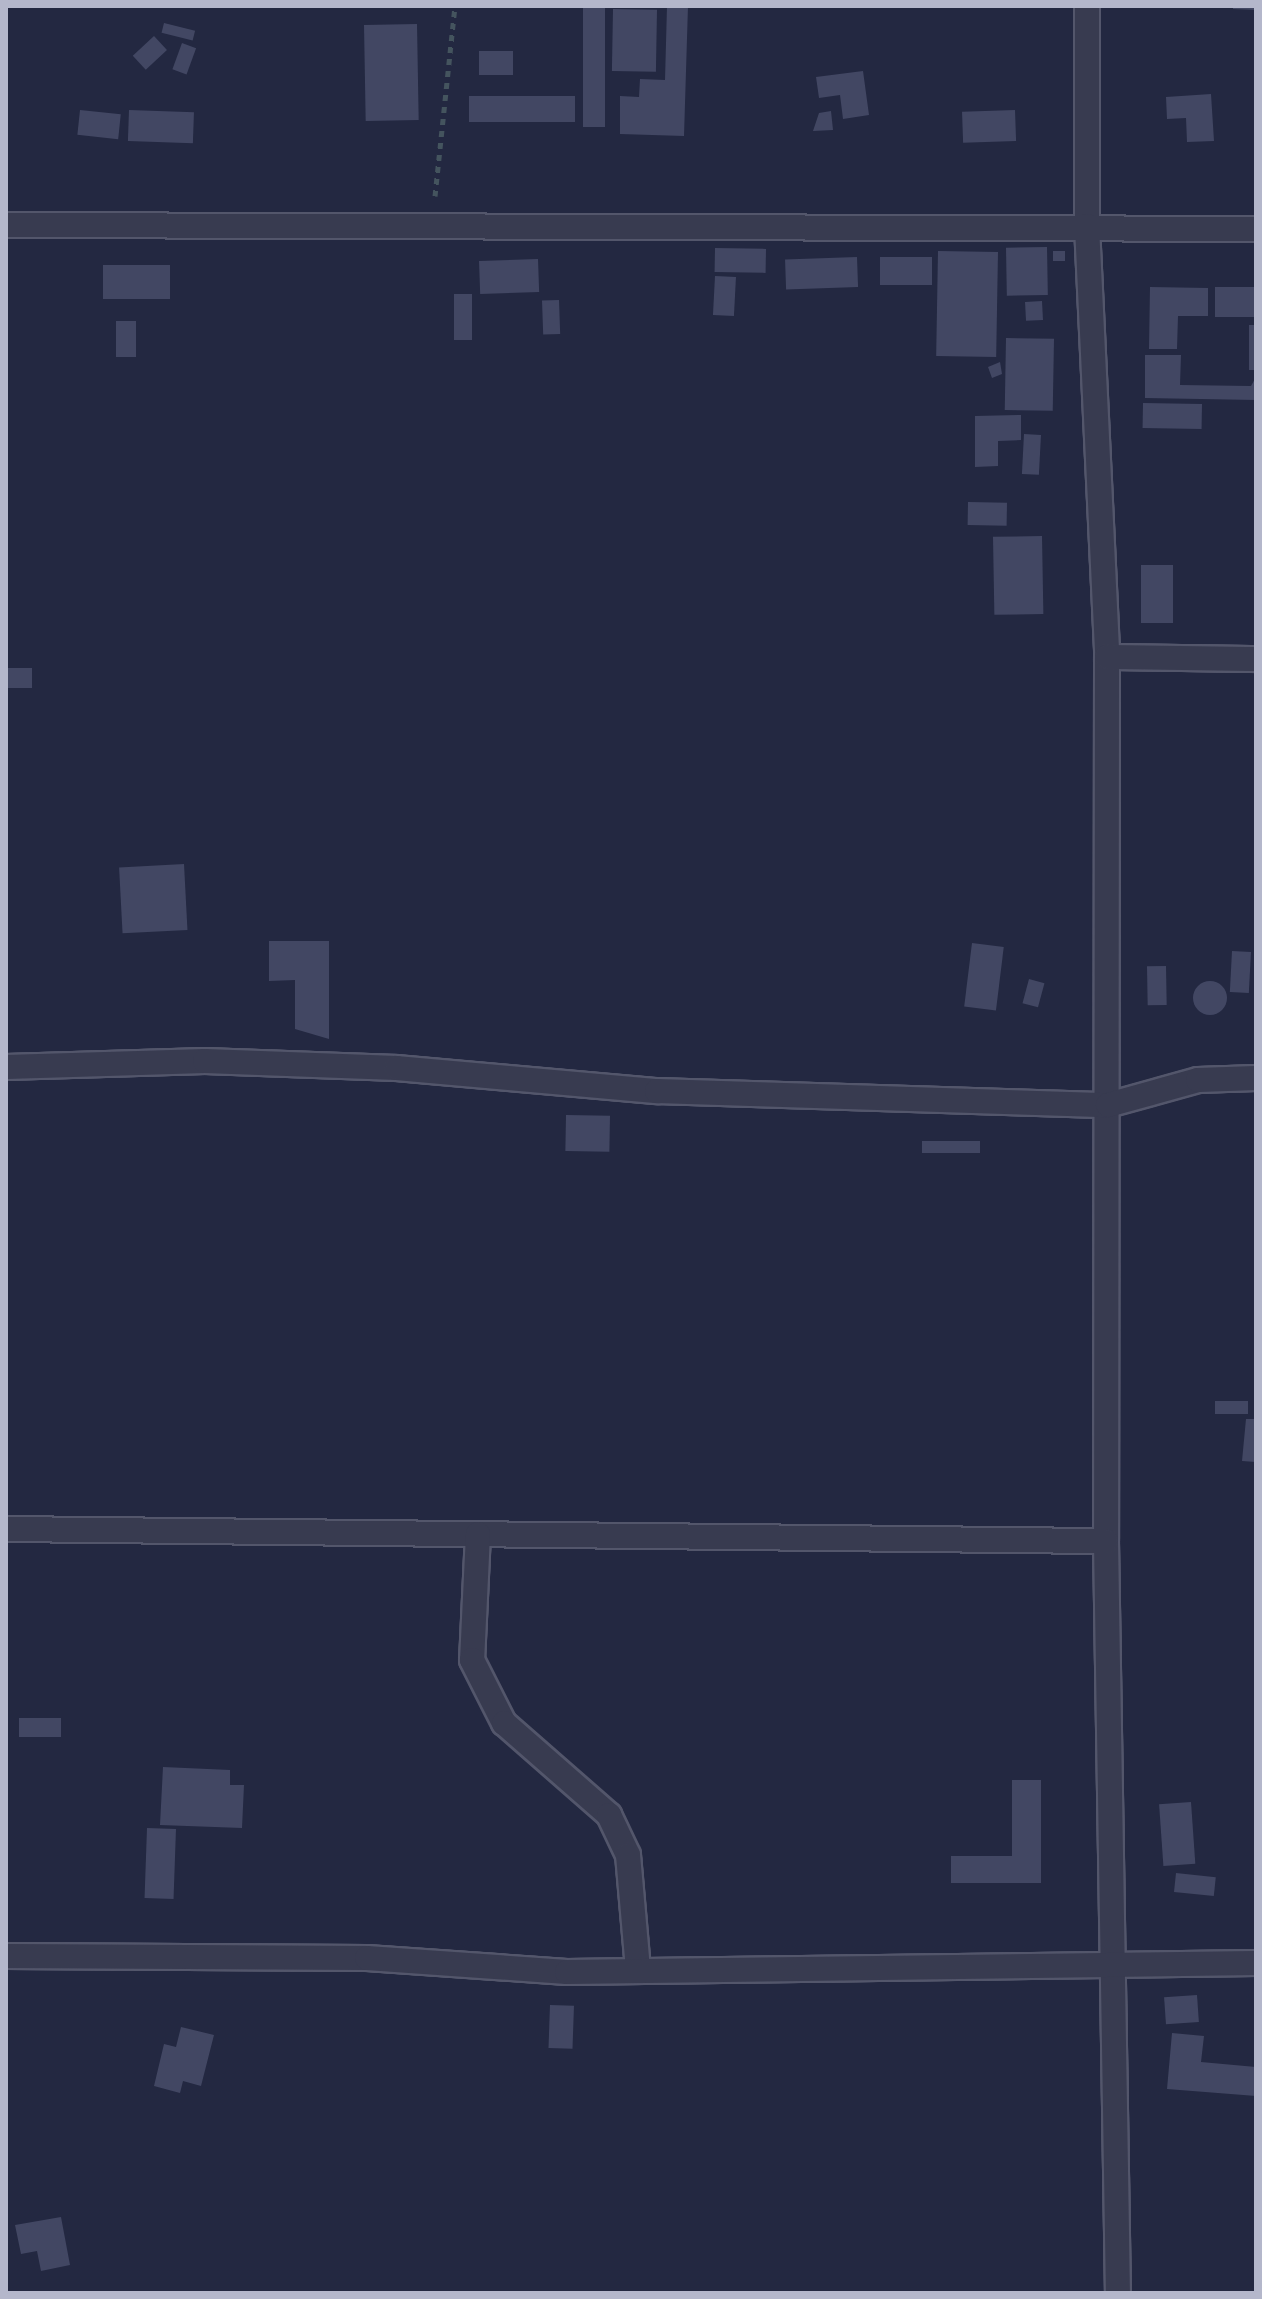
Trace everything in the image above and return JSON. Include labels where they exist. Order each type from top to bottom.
[{"type":"street","points":[[1087,6],[1087,226],[1107,657],[1106,1541],[1110,1963],[1118,2293]]},
{"type":"street","points":[[6,225],[1087,226],[1256,229]]},
{"type":"street","points":[[1107,657],[1256,659]]},
{"type":"street","points":[[6,1067],[317,1065],[657,1091],[1108,1105],[1198,1080],[1256,1078]]},
{"type":"street","points":[[6,1529],[1106,1541]]},
{"type":"street","points":[[478,1534],[469,1634],[486,1696],[524,1743],[609,1815],[628,1855],[638,1970]]},
{"type":"street","points":[[6,1956],[367,1958],[638,1970],[1256,1963]]},
{"type":"path","points":[[431,225],[455,6]]},
{"type":"building","points":[[583,6],[605,6],[605,127],[583,127]]},
{"type":"building","points":[[667,6],[688,6],[684,136],[620,134],[620,96],[639,97],[640,79],[665,80]]},
{"type":"building","points":[[1233,6],[1256,6],[1256,10],[1233,9]]},
{"type":"building","points":[[613,9],[657,10],[656,72],[612,71]]},
{"type":"building","points":[[164,23],[195,31],[193,40],[162,33]]},
{"type":"building","points":[[417,24],[419,120],[366,121],[364,25]]},
{"type":"building","points":[[154,36],[167,50],[146,70],[133,56]]},
{"type":"building","points":[[182,43],[196,48],[187,74],[172,69]]},
{"type":"building","points":[[479,51],[513,51],[513,75],[479,75]]},
{"type":"building","points":[[863,71],[869,115],[843,119],[840,95],[819,98],[816,77]]},
{"type":"building","points":[[1211,94],[1214,141],[1187,142],[1186,118],[1167,119],[1166,97]]},
{"type":"building","points":[[469,96],[575,96],[575,122],[469,122]]},
{"type":"building","points":[[80,110],[121,114],[118,139],[77,135]]},
{"type":"building","points":[[129,110],[194,112],[193,143],[128,141]]},
{"type":"building","points":[[1015,110],[1016,141],[963,143],[962,112]]},
{"type":"building","points":[[831,111],[833,130],[813,131],[819,113]]},
{"type":"building","points":[[1047,247],[1048,295],[1007,296],[1006,248]]},
{"type":"building","points":[[715,248],[766,249],[766,273],[715,272]]},
{"type":"building","points":[[938,251],[998,252],[996,357],[936,356]]},
{"type":"building","points":[[1053,251],[1065,251],[1065,261],[1053,261]]},
{"type":"building","points":[[857,257],[858,287],[786,289],[785,260]]},
{"type":"building","points":[[880,257],[932,257],[932,285],[880,285]]},
{"type":"building","points":[[538,259],[539,292],[480,294],[479,261]]},
{"type":"building","points":[[103,265],[170,265],[170,299],[103,299]]},
{"type":"building","points":[[715,276],[736,277],[734,316],[713,315]]},
{"type":"building","points":[[1150,287],[1208,288],[1208,316],[1178,316],[1177,349],[1149,349]]},
{"type":"building","points":[[1215,287],[1256,287],[1256,317],[1215,317]]},
{"type":"building","points":[[454,294],[472,294],[472,340],[454,340]]},
{"type":"building","points":[[559,300],[560,334],[543,335],[542,301]]},
{"type":"building","points":[[1042,301],[1043,320],[1026,321],[1025,302]]},
{"type":"building","points":[[116,321],[136,321],[136,357],[116,357]]},
{"type":"building","points":[[1249,325],[1256,325],[1256,370],[1249,370]]},
{"type":"building","points":[[1006,338],[1054,339],[1053,411],[1005,410]]},
{"type":"building","points":[[1145,355],[1181,355],[1180,385],[1251,386],[1256,377],[1256,400],[1145,398]]},
{"type":"building","points":[[1000,362],[1002,374],[992,378],[988,367]]},
{"type":"building","points":[[1143,403],[1202,404],[1202,429],[1143,428]]},
{"type":"building","points":[[1021,415],[1021,440],[998,441],[998,466],[975,467],[975,416]]},
{"type":"building","points":[[1024,434],[1041,435],[1039,475],[1022,474]]},
{"type":"building","points":[[968,502],[1007,503],[1007,526],[968,525]]},
{"type":"building","points":[[1042,536],[1043,614],[994,615],[993,537]]},
{"type":"building","points":[[1141,565],[1173,565],[1173,623],[1141,623]]},
{"type":"building","points":[[6,668],[32,668],[32,688],[6,688]]},
{"type":"building","points":[[184,864],[187,930],[123,933],[119,867]]},
{"type":"building","points":[[269,941],[329,941],[329,1039],[295,1029],[295,980],[269,981]]},
{"type":"building","points":[[972,943],[1004,947],[996,1010],[964,1007]]},
{"type":"building","points":[[1232,951],[1251,952],[1249,993],[1230,992]]},
{"type":"building","points":[[1147,966],[1166,966],[1167,1005],[1148,1005]]},
{"type":"building","points":[[1029,979],[1044,983],[1038,1007],[1023,1003]]},
{"type":"building","points":[[1210,981],[1222,986],[1227,998],[1222,1010],[1210,1015],[1198,1010],[1193,998],[1198,986]]},
{"type":"building","points":[[566,1115],[610,1116],[609,1152],[565,1151]]},
{"type":"building","points":[[922,1141],[980,1141],[980,1153],[922,1153]]},
{"type":"building","points":[[1215,1401],[1248,1401],[1248,1414],[1215,1414]]},
{"type":"building","points":[[1246,1419],[1256,1419],[1256,1462],[1242,1461]]},
{"type":"building","points":[[19,1718],[61,1718],[61,1737],[19,1737]]},
{"type":"building","points":[[163,1767],[230,1770],[230,1785],[244,1785],[242,1828],[160,1825]]},
{"type":"building","points":[[1012,1780],[1041,1780],[1041,1883],[951,1883],[951,1856],[1012,1856]]},
{"type":"building","points":[[1191,1802],[1195,1864],[1163,1866],[1159,1804]]},
{"type":"building","points":[[147,1828],[176,1829],[174,1899],[145,1898]]},
{"type":"building","points":[[1176,1873],[1216,1877],[1214,1896],[1174,1892]]},
{"type":"building","points":[[1197,1995],[1199,2022],[1166,2024],[1164,1997]]},
{"type":"building","points":[[550,2005],[574,2006],[572,2049],[548,2048]]},
{"type":"building","points":[[181,2027],[214,2035],[201,2086],[183,2081],[180,2093],[154,2086],[164,2044],[176,2047]]},
{"type":"building","points":[[1172,2033],[1204,2036],[1201,2062],[1256,2067],[1256,2096],[1167,2089]]},
{"type":"building","points":[[61,2217],[70,2265],[41,2271],[37,2251],[21,2254],[15,2225]]}]
